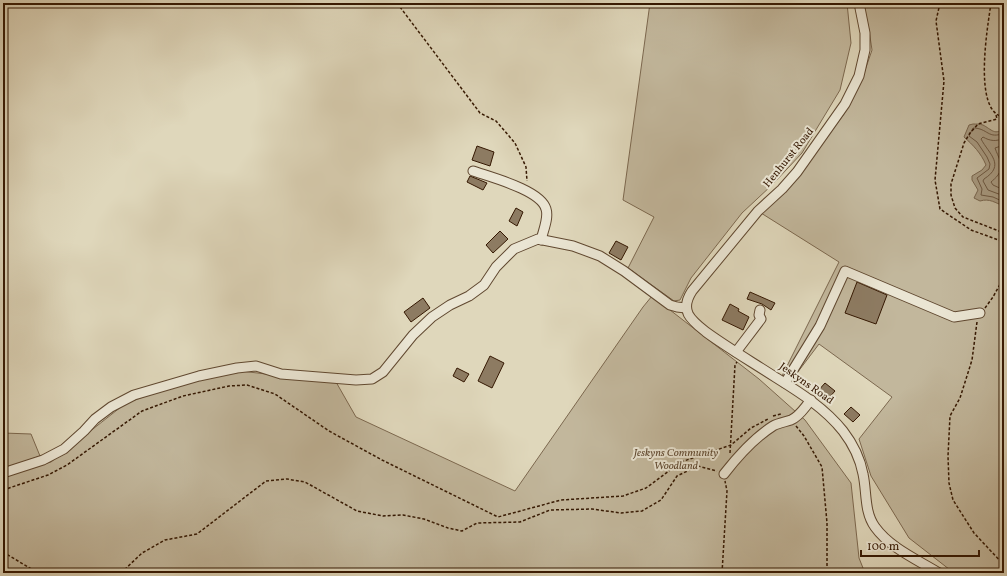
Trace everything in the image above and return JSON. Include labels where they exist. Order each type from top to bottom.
[{"type":"street","name":"Henhurst Road","points":[[686,308],[692,291],[758,211],[782,189],[797,172],[845,104],[859,76],[865,50],[865,31],[859,3]]},
{"type":"street","points":[[473,171],[522,188],[542,202],[546,208],[547,214],[541,240]]},
{"type":"street","points":[[3,473],[43,460],[64,449],[111,407],[134,396],[199,376],[237,368],[256,366],[281,374],[356,380],[372,379],[383,372],[413,335],[432,317],[450,305],[469,296],[484,285],[496,267],[514,249],[527,242],[538,239],[573,246],[600,256],[624,271],[670,305],[686,308]]},
{"type":"street","points":[[785,383],[820,326],[845,271],[954,317],[980,313]]},
{"type":"street","name":"Jeskyns Road","points":[[686,308],[688,316],[706,332],[811,400],[826,412],[854,448],[862,468],[868,511],[874,526],[895,546],[939,573]]},
{"type":"street","points":[[739,354],[761,319],[759,315],[760,310]]},
{"type":"street","points":[[724,474],[754,439],[774,425],[791,419],[801,412],[811,400]]},
{"type":"path","points":[[397,3],[480,113],[496,121],[515,143],[526,167],[526,181],[531,186]]},
{"type":"path","points":[[940,3],[936,21],[944,81],[935,180],[940,209],[971,230],[1004,242]]},
{"type":"path","points":[[991,3],[985,49],[984,73],[988,101],[992,111],[996,115],[1004,117]]},
{"type":"path","points":[[996,115],[997,119],[978,124],[964,143],[951,184],[951,195],[954,208],[959,214],[965,218],[1004,232]]},
{"type":"path","points":[[1004,277],[990,303],[980,313],[978,319],[972,360],[960,398],[950,416],[948,456],[949,483],[953,500],[974,533],[1004,565]]},
{"type":"path","points":[[731,465],[735,365],[739,354]]},
{"type":"path","points":[[3,490],[48,475],[67,465],[142,411],[183,396],[229,386],[247,385],[275,394],[329,431],[382,460],[498,517],[561,500],[623,496],[646,488],[681,462],[731,445],[751,428],[777,414],[788,414],[804,436],[822,468],[827,524],[827,573]]},
{"type":"path","points":[[121,573],[142,553],[164,540],[197,534],[266,482],[287,479],[305,482],[357,511],[383,516],[403,515],[424,519],[448,528],[462,531],[477,523],[520,522],[550,510],[592,509],[621,513],[642,511],[661,500],[677,476],[698,466],[713,469],[724,474],[727,491],[722,573]]},
{"type":"path","points":[[3,552],[38,573]]},
{"type":"green space","points":[[650,3],[847,3],[851,43],[840,90],[802,153],[772,185],[742,213],[691,278],[680,300],[674,301],[628,268],[654,217],[623,200]]},
{"type":"green space","points":[[863,3],[1004,3],[1004,573],[954,573],[909,538],[871,476],[859,439],[892,397],[819,344],[791,381],[782,376],[839,262],[761,213],[798,176],[844,114],[862,79],[872,50]]},
{"type":"green space","name":"Jeskyns Community Woodland","points":[[652,296],[759,379],[805,420],[851,483],[859,558],[865,573],[3,573],[3,476],[51,462],[126,403],[172,387],[240,371],[336,382],[356,417],[515,491]]},
{"type":"green space","points":[[3,433],[31,434],[40,456],[3,469]]},
{"type":"water","points":[[969,125],[983,125],[996,132],[1004,127],[1004,206],[990,200],[980,201],[974,198],[978,190],[972,180],[972,176],[982,170],[986,165],[982,157],[971,143],[964,137]]},
{"type":"building","points":[[477,146],[494,152],[490,166],[472,160]]},
{"type":"building","points":[[470,176],[487,183],[483,190],[467,182]]},
{"type":"building","points":[[516,208],[523,212],[517,226],[509,221]]},
{"type":"building","points":[[500,231],[508,239],[493,253],[486,245]]},
{"type":"building","points":[[616,241],[628,247],[621,260],[609,253]]},
{"type":"building","points":[[857,282],[887,295],[876,324],[845,313]]},
{"type":"building","points":[[750,292],[775,303],[771,310],[762,304],[747,299]]},
{"type":"building","points":[[423,298],[430,308],[411,322],[404,312]]},
{"type":"building","points":[[730,304],[739,309],[738,311],[749,317],[743,330],[722,320]]},
{"type":"building","points":[[490,356],[504,363],[492,388],[478,381]]},
{"type":"building","points":[[457,368],[469,374],[464,382],[453,376]]},
{"type":"building","points":[[825,383],[835,391],[827,400],[817,392]]},
{"type":"building","points":[[851,407],[860,415],[853,422],[844,414]]}]
